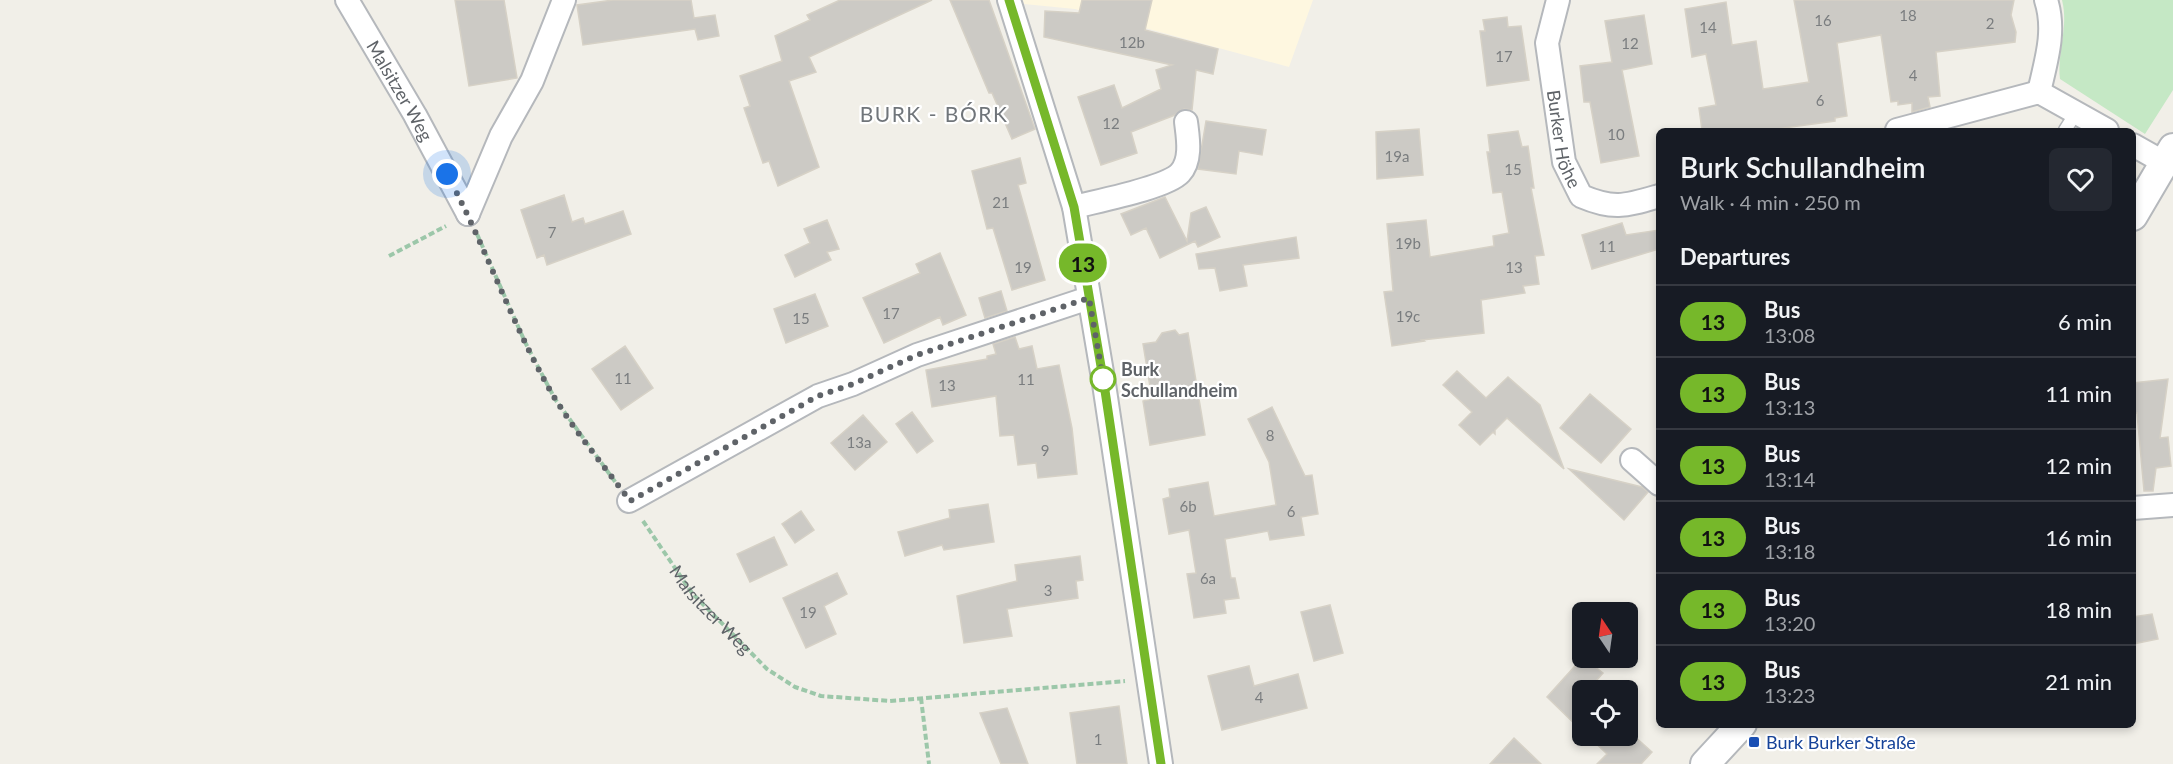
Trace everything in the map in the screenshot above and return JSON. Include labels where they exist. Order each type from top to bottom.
[{"type":"street","name":"Malsitzer Weg","points":[[347,0],[415,114],[468,214]]},
{"type":"street","points":[[468,214],[501,136],[532,81],[564,0]]},
{"type":"street","points":[[1009,0],[1074,207],[1161,764]]},
{"type":"street","name":"Burker Höhe","points":[[1558,0],[1547,43],[1564,162],[1581,196],[1604,206],[1618,206],[1656,197]]},
{"type":"street","points":[[2039,92],[2050,49],[2050,13],[2046,0]]},
{"type":"street","points":[[2039,92],[2070,122],[2098,128]]},
{"type":"street","points":[[1905,128],[2039,92]]},
{"type":"street","points":[[1074,207],[1165,183],[1180,172],[1186,162],[1186,122]]},
{"type":"street","points":[[2136,146],[2169,156],[2136,211]]},
{"type":"street","points":[[630,501],[818,396],[853,384],[917,355],[1089,298]]},
{"type":"street","points":[[1632,460],[1656,481]]},
{"type":"street","points":[[2136,508],[2173,505]]},
{"type":"street","points":[[1705,764],[1738,728]]},
{"type":"path","points":[[389,256],[468,214]]},
{"type":"path","name":"Malsitzer Weg","points":[[468,214],[525,342],[555,399],[630,501],[692,592],[767,669],[795,687],[822,696],[890,701],[1147,679]]},
{"type":"path","points":[[921,698],[929,764]]},
{"type":"shaded area","points":[[1023,0],[1313,0],[1289,67],[1075,9],[1024,4]]},
{"type":"green space","points":[[2062,0],[2173,0],[2173,90],[2145,134],[2060,79],[2064,10]]},
{"type":"building","points":[[455,0],[504,0],[517,78],[469,86]]},
{"type":"building","points":[[613,0],[691,0],[694,18],[715,15],[719,36],[698,40],[695,29],[583,45],[577,5]]},
{"type":"building","points":[[840,0],[932,0],[809,57],[816,72],[789,81],[819,167],[778,186],[769,161],[763,163],[744,108],[750,106],[740,76],[782,61],[775,36],[810,20],[807,15]]},
{"type":"building","points":[[950,0],[989,0],[1035,129],[1012,139],[992,93],[989,93]]},
{"type":"building","points":[[1082,0],[1152,0],[1145,30],[1218,49],[1213,74],[1196,70],[1192,110],[1184,109],[1175,115],[1131,132],[1137,153],[1101,165],[1078,97],[1114,85],[1122,108],[1161,89],[1156,70],[1172,65],[1044,37],[1045,11],[1079,13]]},
{"type":"building","points":[[1794,0],[2014,0],[2011,15],[2016,32],[2015,42],[1936,52],[1940,96],[1928,97],[1930,107],[1912,112],[1912,103],[1898,105],[1898,101],[1891,102],[1881,35],[1837,43],[1847,116],[1835,118],[1835,121],[1784,128],[1702,128],[1699,108],[1716,105],[1706,54],[1692,57],[1685,9],[1726,2],[1732,45],[1756,41],[1763,89],[1809,82]]},
{"type":"building","points":[[1644,15],[1652,64],[1622,70],[1639,156],[1601,163],[1590,102],[1584,102],[1580,66],[1612,62],[1605,21]]},
{"type":"building","points":[[1507,17],[1508,27],[1521,26],[1529,80],[1487,86],[1480,31],[1485,31],[1483,20]]},
{"type":"building","points":[[1206,121],[1266,130],[1262,155],[1239,151],[1236,174],[1198,169]]},
{"type":"building","points":[[1419,129],[1423,175],[1377,179],[1376,132]]},
{"type":"building","points":[[1518,131],[1522,147],[1528,146],[1534,188],[1531,188],[1544,255],[1535,256],[1539,284],[1523,286],[1525,293],[1481,300],[1484,333],[1392,346],[1384,292],[1393,291],[1387,224],[1426,220],[1430,257],[1494,246],[1493,236],[1509,233],[1502,192],[1493,193],[1487,152],[1490,152],[1488,135]]},
{"type":"building","points":[[1020,158],[1026,183],[1018,185],[1045,280],[1012,290],[993,228],[987,229],[972,171]]},
{"type":"building","points":[[564,195],[572,222],[583,218],[585,224],[623,211],[631,234],[547,265],[544,255],[537,258],[521,210]]},
{"type":"building","points":[[1165,197],[1187,241],[1191,213],[1206,207],[1220,237],[1198,247],[1195,241],[1160,258],[1146,228],[1131,235],[1121,214]]},
{"type":"building","points":[[827,220],[839,249],[827,252],[831,260],[795,277],[785,255],[810,243],[804,229]]},
{"type":"building","points":[[1622,223],[1626,235],[1656,230],[1656,250],[1592,269],[1582,235]]},
{"type":"building","points":[[1296,237],[1299,258],[1243,265],[1247,286],[1220,291],[1215,268],[1199,269],[1196,254]]},
{"type":"building","points":[[940,253],[966,315],[943,325],[940,317],[884,343],[863,298],[920,273],[916,264]]},
{"type":"building","points":[[1001,291],[1007,311],[985,318],[979,298]]},
{"type":"building","points":[[815,294],[828,326],[786,343],[774,309]]},
{"type":"building","points":[[1175,330],[1179,335],[1188,333],[1205,435],[1150,445],[1143,401],[1152,399],[1143,344],[1156,342],[1162,333]]},
{"type":"building","points":[[1015,337],[1019,349],[1032,346],[1037,369],[1059,365],[1072,428],[1077,474],[1038,478],[1036,463],[1018,465],[1014,435],[1000,436],[996,396],[932,407],[926,370],[987,359],[987,356],[996,354],[993,344]]},
{"type":"building","points":[[625,346],[653,388],[621,410],[592,369]]},
{"type":"building","points":[[1457,371],[1486,398],[1508,377],[1540,405],[1564,469],[1507,418],[1495,430],[1495,434],[1493,432],[1480,445],[1459,425],[1472,412],[1443,385]]},
{"type":"building","points":[[2168,379],[2160,438],[2168,437],[2171,466],[2156,468],[2153,491],[2144,491],[2136,413],[2136,383]]},
{"type":"building","points":[[1590,394],[1631,429],[1601,463],[1560,428]]},
{"type":"building","points":[[1272,407],[1305,476],[1312,475],[1318,514],[1301,517],[1304,535],[1270,540],[1268,531],[1225,539],[1231,578],[1235,578],[1239,598],[1224,600],[1226,613],[1194,618],[1187,574],[1196,573],[1189,530],[1169,534],[1163,499],[1170,497],[1169,489],[1208,482],[1214,516],[1276,505],[1269,462],[1248,419]]},
{"type":"building","points":[[912,412],[933,441],[917,453],[896,424]]},
{"type":"building","points":[[863,415],[887,442],[855,470],[831,443]]},
{"type":"building","points":[[1569,469],[1642,487],[1648,492],[1624,520]]},
{"type":"building","points":[[988,504],[994,542],[944,550],[942,545],[905,556],[898,532],[950,518],[949,510]]},
{"type":"building","points":[[801,511],[814,530],[795,543],[782,524]]},
{"type":"building","points":[[774,537],[787,565],[750,582],[737,554]]},
{"type":"building","points":[[1080,556],[1083,580],[1076,581],[1078,598],[1007,609],[1012,636],[964,643],[957,596],[1017,581],[1015,565]]},
{"type":"building","points":[[837,573],[847,594],[824,606],[836,634],[806,648],[783,598]]},
{"type":"building","points":[[1330,605],[1343,653],[1314,661],[1301,612]]},
{"type":"building","points":[[2152,614],[2158,639],[2136,643],[2136,617]]},
{"type":"building","points":[[1249,666],[1254,686],[1298,674],[1307,708],[1222,730],[1208,676]]},
{"type":"building","points":[[1573,668],[1597,668],[1603,673],[1597,680],[1572,680],[1572,721],[1547,697]]},
{"type":"building","points":[[1119,706],[1127,764],[1077,764],[1070,713]]},
{"type":"building","points":[[1007,708],[1028,764],[1001,764],[980,713]]},
{"type":"building","points":[[1514,738],[1541,764],[1490,764]]},
{"type":"building","points":[[1638,739],[1652,752],[1641,764],[1597,764],[1607,754],[1599,746],[1638,746]]},
{"type":"bus line","name":"13","points":[[1009,0],[1074,207],[1104,384],[1161,764]]},
{"type":"place","name":"Burk Schullandheim","points":[[1103,379]]},
{"type":"place","name":"Burk Burker Straße","points":[[1754,742]]},
{"type":"district","name":"BURK - BÓRK","points":[[934,113]]},
{"type":"route","points":[[447,174],[468,214],[525,342],[555,399],[630,501],[818,396],[853,384],[917,355],[1089,298],[1104,384],[1103,379]]}]
